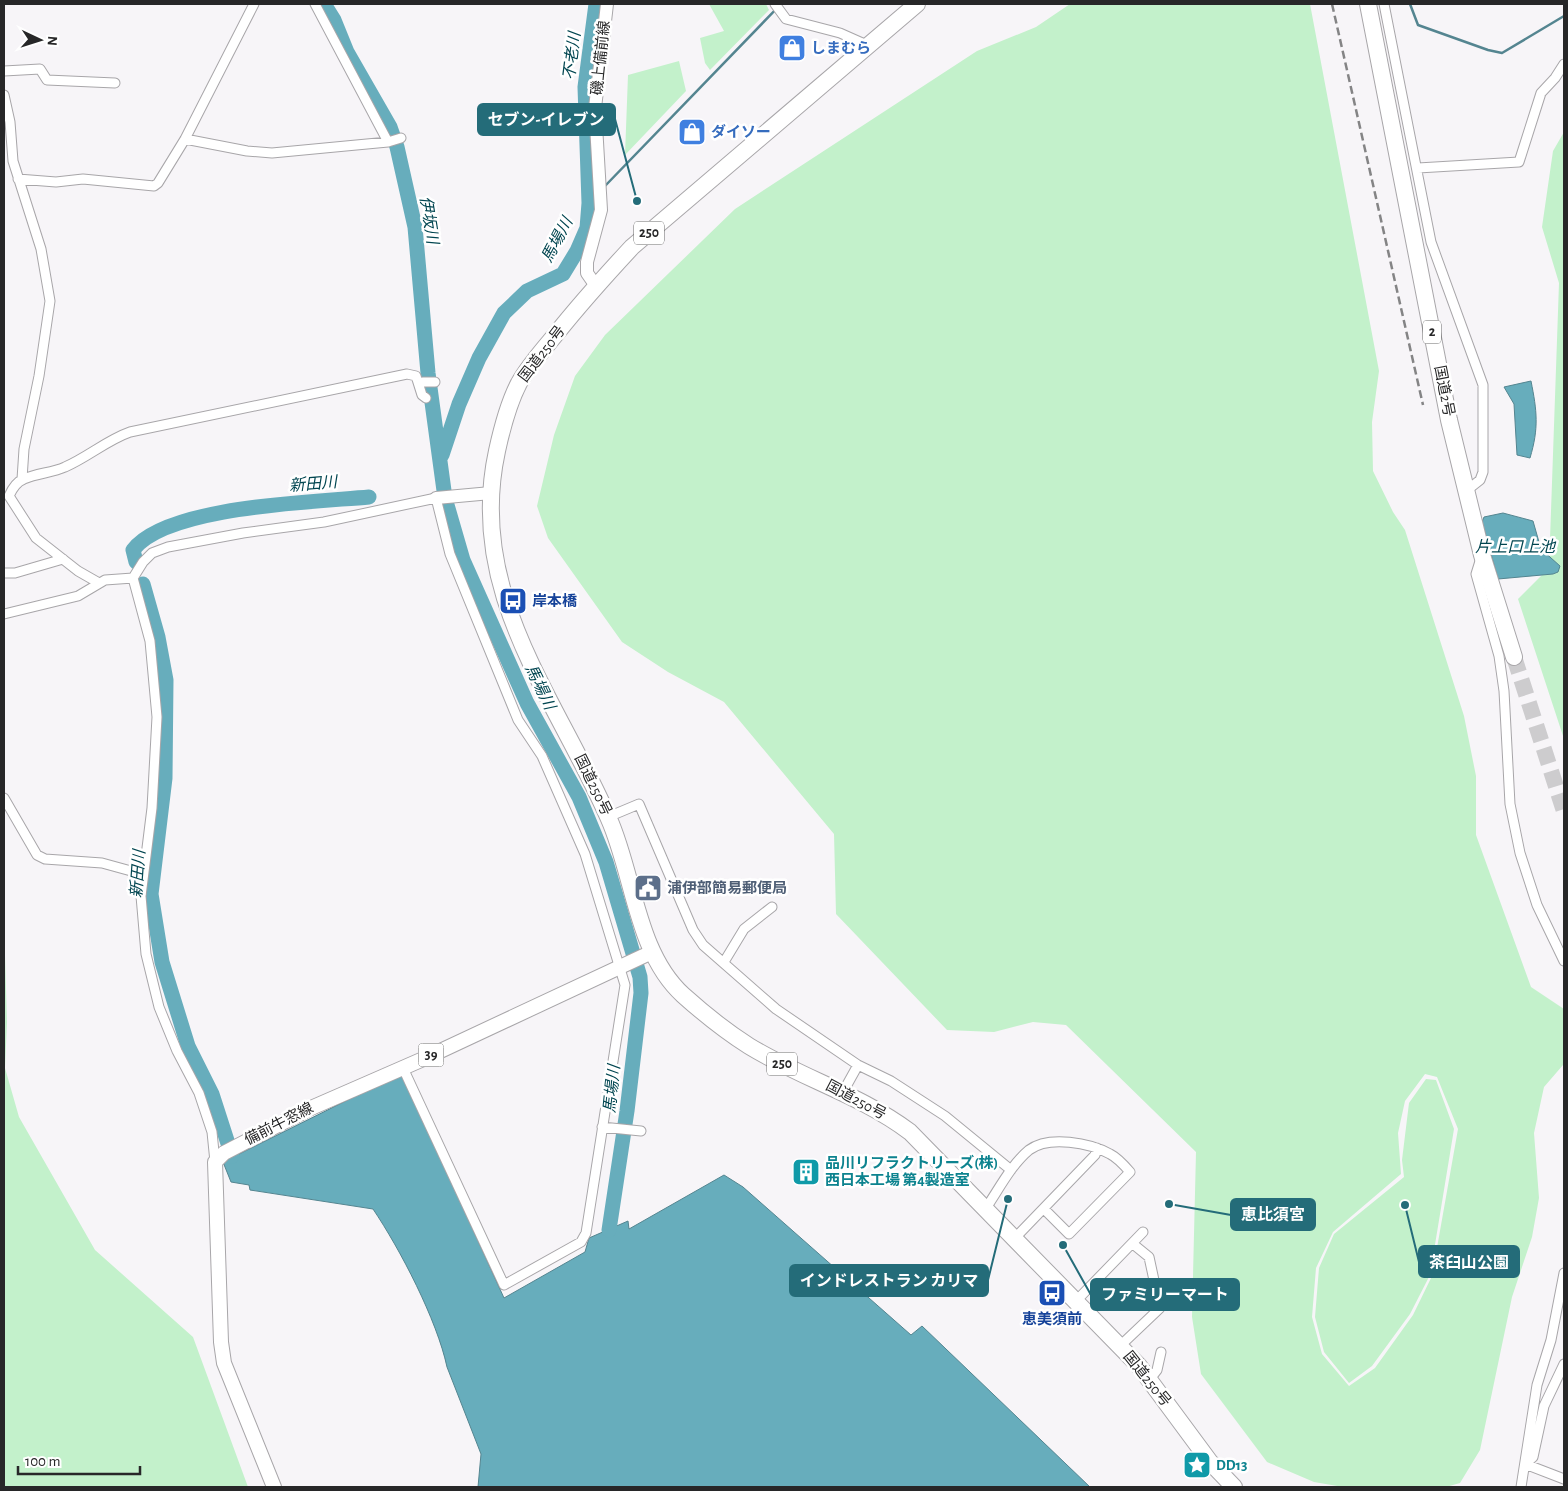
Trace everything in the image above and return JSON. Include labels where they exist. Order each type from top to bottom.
[{"type":"highway","name":"国道250号","points":[[917,4],[632,247],[596,286],[529,366],[519,383],[505,421],[495,463],[491,493],[493,550],[497,574],[509,614],[536,677],[574,745],[618,840],[649,954],[670,982],[683,995],[749,1046],[887,1115],[910,1132],[1120,1346],[1150,1379],[1210,1462],[1234,1487]]},
{"type":"highway","name":"国道2号","points":[[1368,4],[1441,378],[1466,491],[1482,555],[1514,657]]},
{"type":"main road","name":"磯上備前線","points":[[596,286],[586,272],[587,262],[599,222],[601,189],[596,108],[607,4]]},
{"type":"main road","points":[[438,498],[491,493]]},
{"type":"main road","name":"備前牛窓線","points":[[217,1159],[238,1145],[311,1108],[403,1068],[649,954]]},
{"type":"main road","points":[[217,1159],[224,1363],[274,1487]]},
{"type":"street","points":[[18,178],[56,182],[83,179],[154,186],[158,183],[185,139],[254,4]]},
{"type":"street","points":[[185,139],[247,151],[272,153],[395,140],[314,4]]},
{"type":"street","points":[[1384,4],[1418,168],[1431,242],[1481,377],[1485,394],[1482,432],[1483,472],[1480,480],[1466,491]]},
{"type":"street","points":[[777,6],[786,19],[840,33],[868,46]]},
{"type":"street","points":[[1418,168],[1519,162],[1541,93],[1555,78],[1564,64]]},
{"type":"street","points":[[4,72],[40,69],[46,80],[115,83]]},
{"type":"street","points":[[4,95],[10,122],[13,161],[41,249],[50,302],[39,376],[24,450],[22,479]]},
{"type":"street","points":[[99,583],[78,571],[36,538],[9,496],[12,488],[22,479],[66,467],[82,457],[95,453],[115,438],[130,432],[316,392],[407,374],[416,376],[422,395],[426,398]]},
{"type":"street","points":[[217,1159],[212,1132],[199,1093],[177,1051],[155,990],[146,954],[142,921],[142,874],[152,808],[157,717],[150,641],[133,578],[143,562],[152,553],[168,546],[324,522],[438,498],[450,554],[518,720],[542,756],[585,854],[621,966],[624,985],[604,1128],[586,1232],[580,1242],[504,1285],[403,1068]]},
{"type":"street","points":[[1482,555],[1476,574],[1499,656],[1504,690],[1510,804],[1520,853],[1537,905],[1564,960]]},
{"type":"street","points":[[4,573],[15,573],[63,558]]},
{"type":"street","points":[[4,614],[78,596],[99,583],[133,578]]},
{"type":"street","points":[[4,798],[37,855],[45,859],[102,863],[142,874]]},
{"type":"street","points":[[608,817],[639,804],[693,930],[703,945],[776,1009],[858,1064],[891,1081],[945,1116],[1011,1170]]},
{"type":"street","points":[[724,962],[744,929],[772,907]]},
{"type":"street","points":[[843,1092],[858,1064]]},
{"type":"street","points":[[604,1128],[640,1131]]},
{"type":"street","points":[[986,1208],[1011,1170],[1035,1146],[1052,1142],[1097,1148],[1112,1154],[1130,1172],[1069,1234],[1044,1209]]},
{"type":"street","points":[[1015,1238],[1095,1155],[1097,1148]]},
{"type":"street","points":[[1076,1300],[1143,1232]]},
{"type":"street","points":[[1120,1346],[1160,1308],[1149,1258],[1133,1244]]},
{"type":"street","points":[[1521,1487],[1537,1386],[1551,1340],[1562,1292],[1564,1273]]},
{"type":"street","points":[[1150,1379],[1157,1370],[1161,1352]]},
{"type":"street","points":[[1525,1464],[1533,1457],[1544,1406],[1564,1364]]},
{"type":"street","points":[[1525,1464],[1564,1479]]},
{"type":"green space","points":[[709,4],[766,4],[769,10],[710,70],[705,63],[700,38],[724,31]]},
{"type":"green space","points":[[1070,4],[1310,4],[1379,371],[1372,422],[1373,471],[1393,512],[1405,530],[1464,716],[1476,776],[1476,835],[1531,987],[1564,1009],[1563,1065],[1544,1087],[1534,1133],[1539,1198],[1532,1237],[1512,1297],[1480,1450],[1460,1483],[1446,1487],[1343,1487],[1314,1482],[1267,1462],[1201,1374],[1192,1317],[1196,1152],[1066,1025],[1033,1022],[994,1032],[947,1030],[836,914],[834,834],[724,702],[668,672],[622,642],[548,538],[537,506],[554,435],[575,376],[605,335],[735,209],[977,51],[1036,27]],"holes":[[[1425,1074],[1437,1077],[1458,1129],[1432,1276],[1413,1315],[1375,1368],[1349,1386],[1322,1354],[1312,1317],[1316,1268],[1333,1232],[1401,1174],[1398,1133],[1405,1101]]]},
{"type":"green space","points":[[679,61],[686,91],[625,155],[628,75]]},
{"type":"green space","points":[[1564,132],[1564,739],[1518,599],[1549,568],[1559,283],[1542,227],[1553,151]]},
{"type":"green space","points":[[4,922],[7,1022],[5,1068],[19,1117],[95,1250],[193,1337],[248,1487],[4,1487]]},
{"type":"green space","points":[[1426,1079],[1436,1080],[1454,1129],[1430,1275],[1410,1314],[1372,1366],[1349,1383],[1324,1352],[1315,1317],[1319,1268],[1334,1234],[1404,1177],[1402,1160],[1409,1103]]},
{"type":"water","points":[[1531,381],[1535,401],[1536,428],[1530,458],[1517,455],[1514,404],[1504,387]]},
{"type":"water","name":"片上口上池","points":[[1503,513],[1533,521],[1541,549],[1560,566],[1558,572],[1498,579],[1482,522],[1484,517]]},
{"type":"water","points":[[402,1073],[504,1298],[585,1252],[589,1238],[628,1221],[629,1229],[724,1175],[743,1187],[911,1335],[922,1326],[1090,1487],[478,1487],[481,1454],[447,1367],[435,1328],[406,1264],[373,1209],[250,1190],[249,1185],[231,1182],[223,1162]]},
{"type":"waterway","name":"馬場川","points":[[324,4],[334,20],[347,52],[390,127],[397,147],[415,227],[428,373],[445,498],[463,560],[527,703],[579,797],[606,862],[640,977],[641,993],[627,1111],[609,1230]]},
{"type":"waterway","name":"馬場川","points":[[442,455],[459,404],[479,358],[504,313],[527,291],[563,274],[577,251],[587,228],[589,203],[585,87],[596,4]]},
{"type":"waterway","points":[[605,186],[781,4]]},
{"type":"waterway","points":[[1410,4],[1418,25],[1488,50],[1502,53],[1564,16]]},
{"type":"waterway","name":"不老川","points":[[589,203],[596,195]]},
{"type":"waterway","name":"新田川","points":[[136,562],[133,550],[150,535],[176,524],[208,515],[279,504],[369,497]]},
{"type":"waterway","name":"新田川","points":[[143,584],[158,637],[166,680],[165,778],[151,894],[162,962],[188,1046],[212,1094],[232,1156]]},
{"type":"tunnel","points":[[1514,657],[1564,811]]},
{"type":"railway","points":[[1332,4],[1423,405]]},
{"type":"railway","points":[[1192,1458],[1203,1473]]},
{"type":"place","name":"しまむら","points":[[792,48]]},
{"type":"place","name":"ダイソー","points":[[692,132]]},
{"type":"place","name":"セブン-イレブン","points":[[637,201]]},
{"type":"place","name":"岸本橋","points":[[513,601]]},
{"type":"place","name":"浦伊部簡易郵便局","points":[[648,888]]},
{"type":"place","name":"品川リフラクトリーズ(株) 西日本工場 第4製造室","points":[[806,1172]]},
{"type":"place","name":"インドレストラン カリマ","points":[[1008,1199]]},
{"type":"place","name":"恵比須宮","points":[[1169,1204]]},
{"type":"place","name":"茶臼山公園","points":[[1405,1205]]},
{"type":"place","name":"ファミリーマート","points":[[1063,1245]]},
{"type":"place","name":"恵美須前","points":[[1052,1293]]},
{"type":"place","name":"DD13","points":[[1197,1465]]},
{"type":"water label","name":"伊坂川","points":[[429,220]]}]
